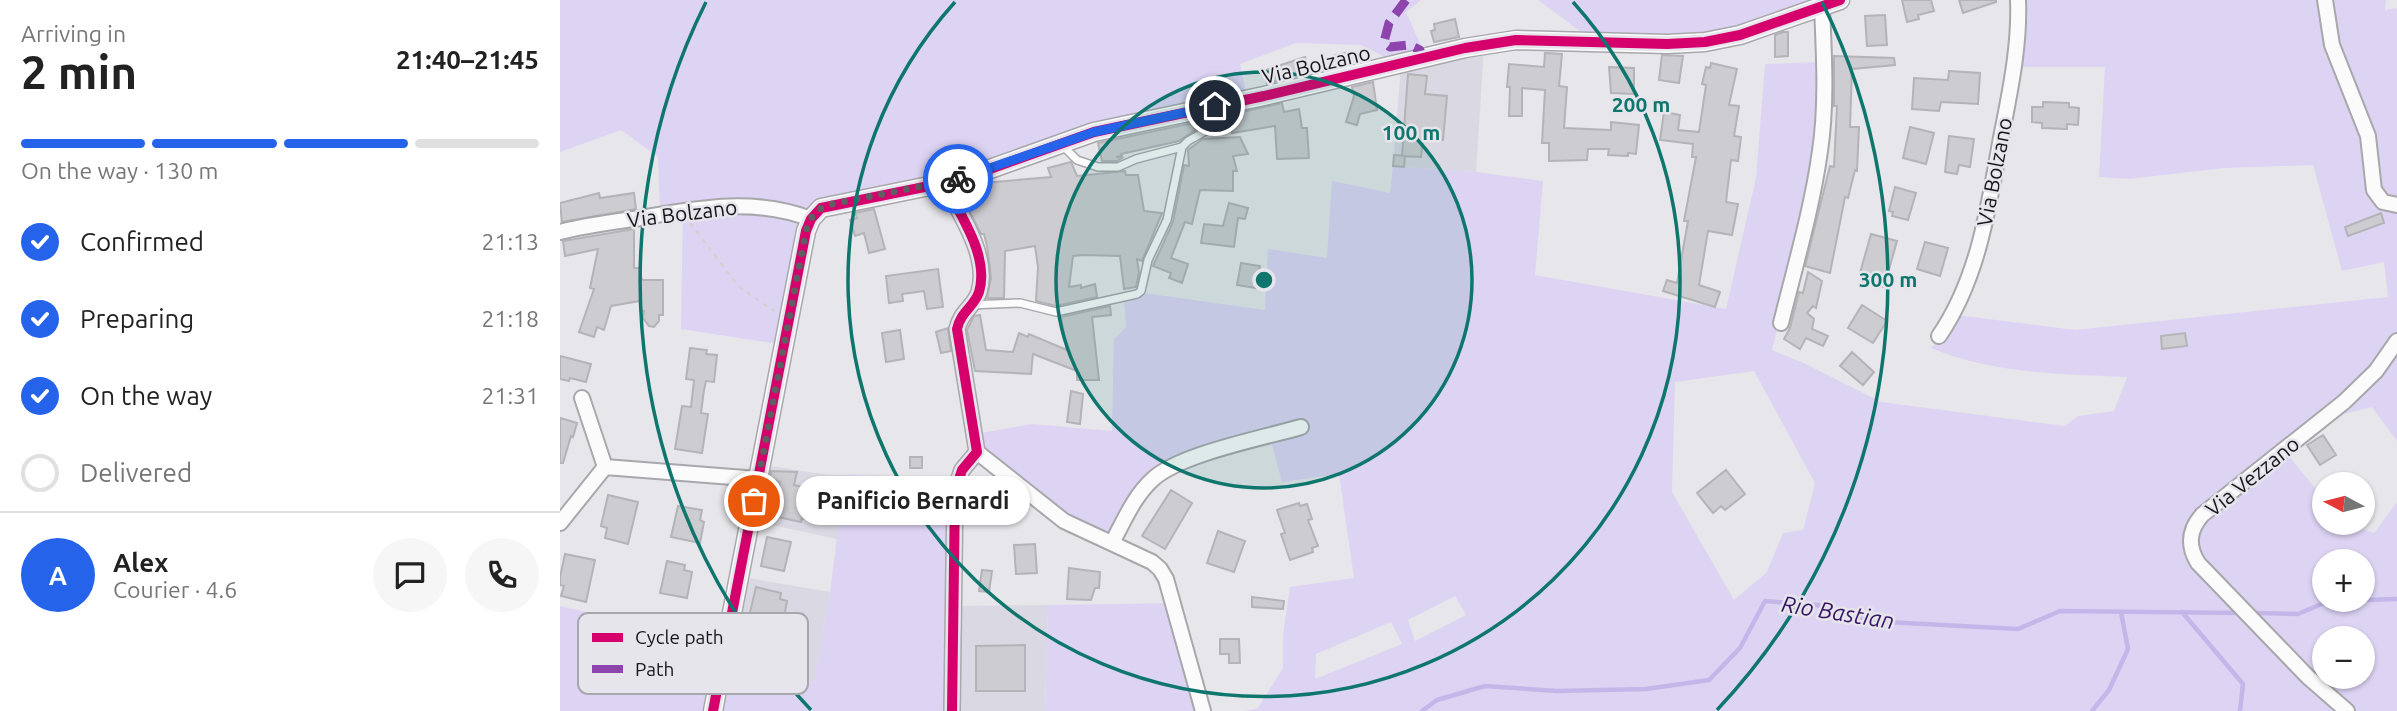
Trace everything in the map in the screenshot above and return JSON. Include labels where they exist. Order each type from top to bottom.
[{"type":"street","name":"Via Bolzano","points":[[560,232],[686,210],[746,205],[771,207],[811,219],[827,205],[944,183],[1094,132],[1496,42],[1705,42],[1740,34],[1840,0]]},
{"type":"street","name":"Via Bolzano","points":[[1940,336],[1962,295],[1983,230],[2013,74],[2018,0]]},
{"type":"street","points":[[2325,0],[2332,45],[2368,136],[2374,190],[2383,202],[2397,205]]},
{"type":"street","points":[[1781,323],[1821,150],[1824,75],[1822,7]]},
{"type":"street","points":[[944,183],[974,243],[979,261],[980,287],[975,299],[959,318],[957,329],[977,452],[1063,521],[1152,562],[1160,569],[1166,579],[1203,711]]},
{"type":"street","points":[[733,613],[806,231],[811,219]]},
{"type":"street","name":"Via Vezzano","points":[[2347,711],[2326,694],[2198,563],[2190,547],[2193,528],[2202,515],[2344,402],[2376,371],[2397,341]]},
{"type":"street","points":[[582,398],[605,467]]},
{"type":"street","points":[[1112,543],[1138,496],[1161,472],[1182,461],[1301,427]]},
{"type":"street","points":[[952,711],[956,491],[962,470],[977,452]]},
{"type":"street","points":[[605,467],[758,479]]},
{"type":"street","points":[[560,523],[605,467]]},
{"type":"lane","points":[[1060,144],[1077,160],[1098,167],[1118,167],[1136,159],[1182,147],[1209,129],[1215,106]]},
{"type":"lane","points":[[970,305],[979,307],[1020,303],[1056,312],[1137,294],[1141,291],[1148,260],[1167,220],[1182,147]]},
{"type":"path","points":[[686,210],[692,226],[739,287],[753,299],[789,320]]},
{"type":"shaded area","points":[[560,0],[1421,0],[1406,12],[1427,59],[1401,65],[1361,45],[1296,43],[1240,64],[1247,97],[937,180],[814,206],[786,345],[681,329],[683,206],[660,210],[658,157],[621,130],[560,152]]},
{"type":"shaded area","points":[[1538,0],[1825,0],[1703,37],[1589,38]]},
{"type":"shaded area","points":[[2020,0],[2386,0],[2385,10],[2397,8],[2397,441],[2372,407],[2336,416],[2288,455],[2312,484],[2312,536],[2375,536],[2375,532],[2397,502],[2397,711],[1246,711],[1258,708],[1283,668],[1283,635],[1290,587],[1354,578],[1339,474],[1282,482],[1268,429],[1169,459],[1116,545],[1067,529],[969,435],[1032,424],[1112,431],[1114,339],[1126,327],[1124,299],[1143,293],[1265,310],[1268,249],[1327,258],[1332,181],[1390,193],[1393,166],[1476,172],[1543,181],[1535,275],[1726,309],[1756,178],[1765,64],[1822,62],[1821,110],[1804,224],[1772,350],[1881,402],[2065,426],[2078,416],[2114,411],[2127,377],[2003,368],[1955,357],[1931,348],[1942,338],[1956,315],[2075,330],[2388,297],[2384,262],[2342,271],[2313,165],[2225,168],[2128,179],[2099,177],[2105,67],[2017,67]],"holes":[[[1754,371],[1815,483],[1803,530],[1783,533],[1767,572],[1734,600],[1672,492],[1675,382]],[[1455,596],[1466,615],[1415,641],[1408,620]],[[1391,622],[1402,644],[1315,679],[1316,654]]]},
{"type":"shaded area","points":[[1484,48],[1476,172],[1393,166],[1401,65]]},
{"type":"shaded area","points":[[764,465],[845,475],[837,539],[754,521]]},
{"type":"shaded area","points":[[845,475],[952,477],[954,711],[560,711],[560,606],[590,613],[578,613],[578,694],[808,694],[808,681],[814,682],[830,592]]},
{"type":"shaded area","points":[[742,577],[830,592],[814,682],[808,681],[808,613],[735,613]]},
{"type":"shaded area","points":[[1177,603],[1207,711],[1045,711],[1048,605]]},
{"type":"shaded area","points":[[1048,605],[1045,711],[954,711],[957,606]]},
{"type":"building","points":[[1902,0],[1931,0],[1934,11],[1918,15],[1919,19],[1907,22]]},
{"type":"building","points":[[1959,0],[1996,0],[1996,2],[1963,13]]},
{"type":"building","points":[[1885,15],[1887,45],[1867,46],[1865,16]]},
{"type":"building","points":[[1455,19],[1459,37],[1434,42],[1431,31],[1435,30],[1434,24]]},
{"type":"building","points":[[1788,32],[1788,56],[1775,57],[1775,35]]},
{"type":"building","points":[[1346,53],[1349,64],[1338,66],[1335,55]]},
{"type":"building","points":[[1545,53],[1562,54],[1559,86],[1567,87],[1564,128],[1611,130],[1611,122],[1639,125],[1636,154],[1608,155],[1609,149],[1588,149],[1587,160],[1549,161],[1549,143],[1542,143],[1545,90],[1522,88],[1522,116],[1509,116],[1510,87],[1507,87],[1509,64],[1544,67]]},
{"type":"building","points":[[1662,55],[1683,56],[1679,83],[1659,80]]},
{"type":"building","points":[[1834,56],[1894,58],[1895,65],[1852,69],[1850,127],[1859,127],[1857,171],[1855,170],[1848,198],[1845,197],[1830,273],[1805,266],[1830,166],[1834,167],[1837,106],[1834,106]]},
{"type":"building","points":[[1305,57],[1309,71],[1267,84],[1263,71]]},
{"type":"building","points":[[1711,63],[1737,69],[1729,105],[1739,106],[1734,136],[1741,137],[1738,161],[1731,160],[1726,202],[1738,204],[1732,235],[1708,231],[1699,285],[1720,292],[1715,307],[1663,291],[1667,280],[1677,283],[1688,221],[1684,221],[1696,157],[1692,157],[1693,144],[1660,140],[1664,112],[1680,115],[1678,130],[1699,132],[1706,85],[1702,84],[1706,67],[1710,68]]},
{"type":"building","points":[[1609,67],[1634,68],[1634,94],[1611,93]]},
{"type":"building","points":[[1949,71],[1980,73],[1978,104],[1941,102],[1939,111],[1912,109],[1914,78],[1948,80]]},
{"type":"building","points":[[1408,74],[1427,76],[1425,94],[1447,96],[1443,140],[1423,139],[1421,157],[1402,156]]},
{"type":"building","points":[[1373,82],[1377,110],[1360,114],[1357,125],[1346,122],[1354,96],[1352,87]]},
{"type":"building","points":[[2043,102],[2069,103],[2069,107],[2079,108],[2078,125],[2067,124],[2067,129],[2042,128],[2042,123],[2032,122],[2032,107],[2043,107]]},
{"type":"building","points":[[1282,103],[1284,112],[1299,109],[1302,128],[1307,128],[1309,158],[1277,159],[1275,126],[1232,133],[1229,115]]},
{"type":"building","points":[[1193,123],[1195,130],[1179,141],[1121,154],[1122,156],[1116,157],[1122,158],[1117,161],[1102,161],[1098,143]]},
{"type":"building","points":[[1910,127],[1934,133],[1926,164],[1903,158]]},
{"type":"building","points":[[1949,136],[1974,139],[1970,167],[1959,165],[1957,174],[1945,172]]},
{"type":"building","points":[[1240,137],[1248,154],[1233,156],[1237,171],[1233,171],[1233,191],[1200,190],[1192,224],[1185,222],[1171,258],[1188,264],[1182,283],[1169,278],[1171,273],[1153,266],[1173,222],[1184,165],[1189,166],[1188,150],[1203,139]]},
{"type":"building","points":[[1394,155],[1405,156],[1404,167],[1393,166]]},
{"type":"building","points":[[1071,162],[1077,176],[1125,171],[1126,175],[1138,175],[1144,211],[1162,213],[1142,261],[1137,259],[1139,273],[1136,287],[1124,289],[1120,256],[1073,256],[1069,287],[1081,285],[1081,288],[1095,284],[1097,297],[1056,306],[1036,301],[1038,267],[1035,246],[1005,251],[1004,298],[987,298],[991,278],[987,246],[984,234],[981,234],[964,200],[983,195],[983,183],[1051,177],[1048,168]]},
{"type":"building","points":[[1895,187],[1916,193],[1908,220],[1892,216],[1893,212],[1889,211]]},
{"type":"building","points":[[599,193],[600,198],[634,193],[636,209],[562,222],[560,203]]},
{"type":"building","points":[[1229,203],[1248,208],[1245,219],[1238,218],[1234,247],[1201,243],[1204,224],[1223,226]]},
{"type":"building","points":[[874,209],[885,249],[869,253],[864,233],[855,236],[850,220],[857,218],[855,213]]},
{"type":"building","points":[[2381,213],[2384,223],[2348,236],[2345,227]]},
{"type":"building","points":[[634,229],[634,268],[639,268],[642,280],[663,280],[663,315],[659,315],[659,321],[654,327],[649,326],[643,318],[644,311],[640,311],[640,301],[611,306],[604,330],[597,327],[594,337],[579,332],[594,289],[590,288],[598,249],[565,256],[563,241]]},
{"type":"building","points":[[1871,234],[1897,241],[1884,287],[1863,282],[1865,275],[1860,273]]},
{"type":"building","points":[[1925,242],[1948,248],[1940,276],[1917,269]]},
{"type":"building","points":[[1241,263],[1260,266],[1256,288],[1237,285]]},
{"type":"building","points":[[938,269],[943,307],[927,309],[924,291],[902,294],[903,301],[889,303],[886,276]]},
{"type":"building","points":[[1808,272],[1822,281],[1816,308],[1813,306],[1807,313],[1814,319],[1812,329],[1828,336],[1823,346],[1806,338],[1800,349],[1784,339],[1790,328],[1799,292],[1803,293]]},
{"type":"building","points":[[1862,305],[1887,321],[1873,343],[1848,328]]},
{"type":"building","points":[[1110,306],[1111,315],[1092,317],[1099,380],[1077,380],[1077,371],[1033,354],[1031,374],[975,371],[967,330],[974,316],[980,315],[986,350],[1013,352],[1019,333],[1028,337],[1029,334],[1067,350],[1061,317]]},
{"type":"building","points":[[948,328],[951,351],[941,353],[936,332]]},
{"type":"building","points":[[900,330],[904,359],[886,362],[882,333]]},
{"type":"building","points":[[2185,333],[2187,346],[2162,349],[2161,336]]},
{"type":"building","points":[[690,348],[707,350],[706,354],[717,355],[714,382],[706,381],[704,390],[701,413],[708,414],[702,453],[675,449],[682,406],[691,407],[694,380],[686,379]]},
{"type":"building","points":[[1852,352],[1874,372],[1863,385],[1840,366]]},
{"type":"building","points":[[560,356],[591,364],[586,382],[570,378],[569,381],[560,379]]},
{"type":"building","points":[[1071,391],[1083,394],[1080,424],[1067,422]]},
{"type":"building","points":[[560,418],[577,423],[563,463],[560,463]]},
{"type":"building","points":[[2323,435],[2336,455],[2320,465],[2307,445]]},
{"type":"building","points":[[910,457],[922,457],[922,468],[910,468]]},
{"type":"building","points":[[1726,470],[1745,494],[1725,510],[1721,506],[1713,513],[1697,493]]},
{"type":"building","points":[[771,471],[797,472],[794,485],[807,488],[807,492],[815,494],[809,520],[802,518],[801,522],[773,516],[780,482],[770,478]]},
{"type":"building","points":[[1171,490],[1192,503],[1165,549],[1142,536]]},
{"type":"building","points":[[608,495],[638,502],[628,544],[605,538],[607,528],[601,526]]},
{"type":"building","points":[[1299,503],[1300,506],[1307,504],[1312,519],[1308,520],[1318,546],[1312,548],[1313,552],[1290,560],[1281,534],[1285,533],[1277,510]]},
{"type":"building","points":[[678,506],[702,510],[700,520],[704,522],[700,543],[671,537]]},
{"type":"building","points":[[1218,531],[1245,541],[1234,572],[1207,563]]},
{"type":"building","points":[[767,537],[791,542],[784,571],[761,566]]},
{"type":"building","points":[[1035,544],[1037,573],[1016,574],[1014,545]]},
{"type":"building","points":[[565,554],[595,560],[586,602],[561,596],[564,586],[560,585],[560,577]]},
{"type":"building","points":[[667,561],[685,565],[684,570],[692,572],[687,598],[660,593]]},
{"type":"building","points":[[1069,568],[1100,572],[1099,588],[1095,588],[1091,600],[1067,599]]},
{"type":"building","points":[[982,570],[992,571],[989,592],[979,591]]},
{"type":"building","points":[[756,587],[781,593],[780,599],[787,601],[785,613],[750,613]]},
{"type":"building","points":[[1252,597],[1284,601],[1283,609],[1252,607]]},
{"type":"building","points":[[1220,639],[1239,639],[1240,663],[1229,663],[1229,654],[1220,654]]},
{"type":"building","points":[[1025,645],[1025,691],[976,691],[976,646]]},
{"type":"waterway","name":"Rio Bastian","points":[[2375,600],[2397,599]]},
{"type":"waterway","name":"Rio Bastian","points":[[1422,711],[1437,700],[1485,686],[1557,691],[1646,689],[1709,680],[1740,648],[1765,601],[1817,605],[1868,621],[2018,629],[2060,611],[2241,613]]},
{"type":"waterway","name":"Rio Bastian","points":[[2254,613],[2298,614],[2312,608]]},
{"type":"waterway","points":[[2092,711],[2109,690],[2128,649],[2121,612]]},
{"type":"waterway","points":[[2182,612],[2243,684],[2240,711]]},
{"type":"marked path","points":[[1406,0],[1389,23],[1384,42],[1390,47],[1409,45],[1420,50],[1422,58]]},
{"type":"cycle path","points":[[732,613],[806,231],[811,219],[821,208],[944,183],[1094,132],[1264,96],[1465,48],[1516,40],[1667,44],[1705,42],[1740,35],[1840,0]]},
{"type":"cycle path","points":[[944,183],[977,250],[981,278],[977,297],[961,318],[957,329],[977,452],[962,470],[955,491],[952,711]]},
{"type":"cycle path","points":[[713,711],[716,694]]},
{"type":"way so far","points":[[754,501],[806,231],[811,219],[827,205],[958,179]]},
{"type":"place","name":"Panificio Bernardi","points":[[754,501]]},
{"type":"route","points":[[958,179],[1094,132],[1215,106]]}]
